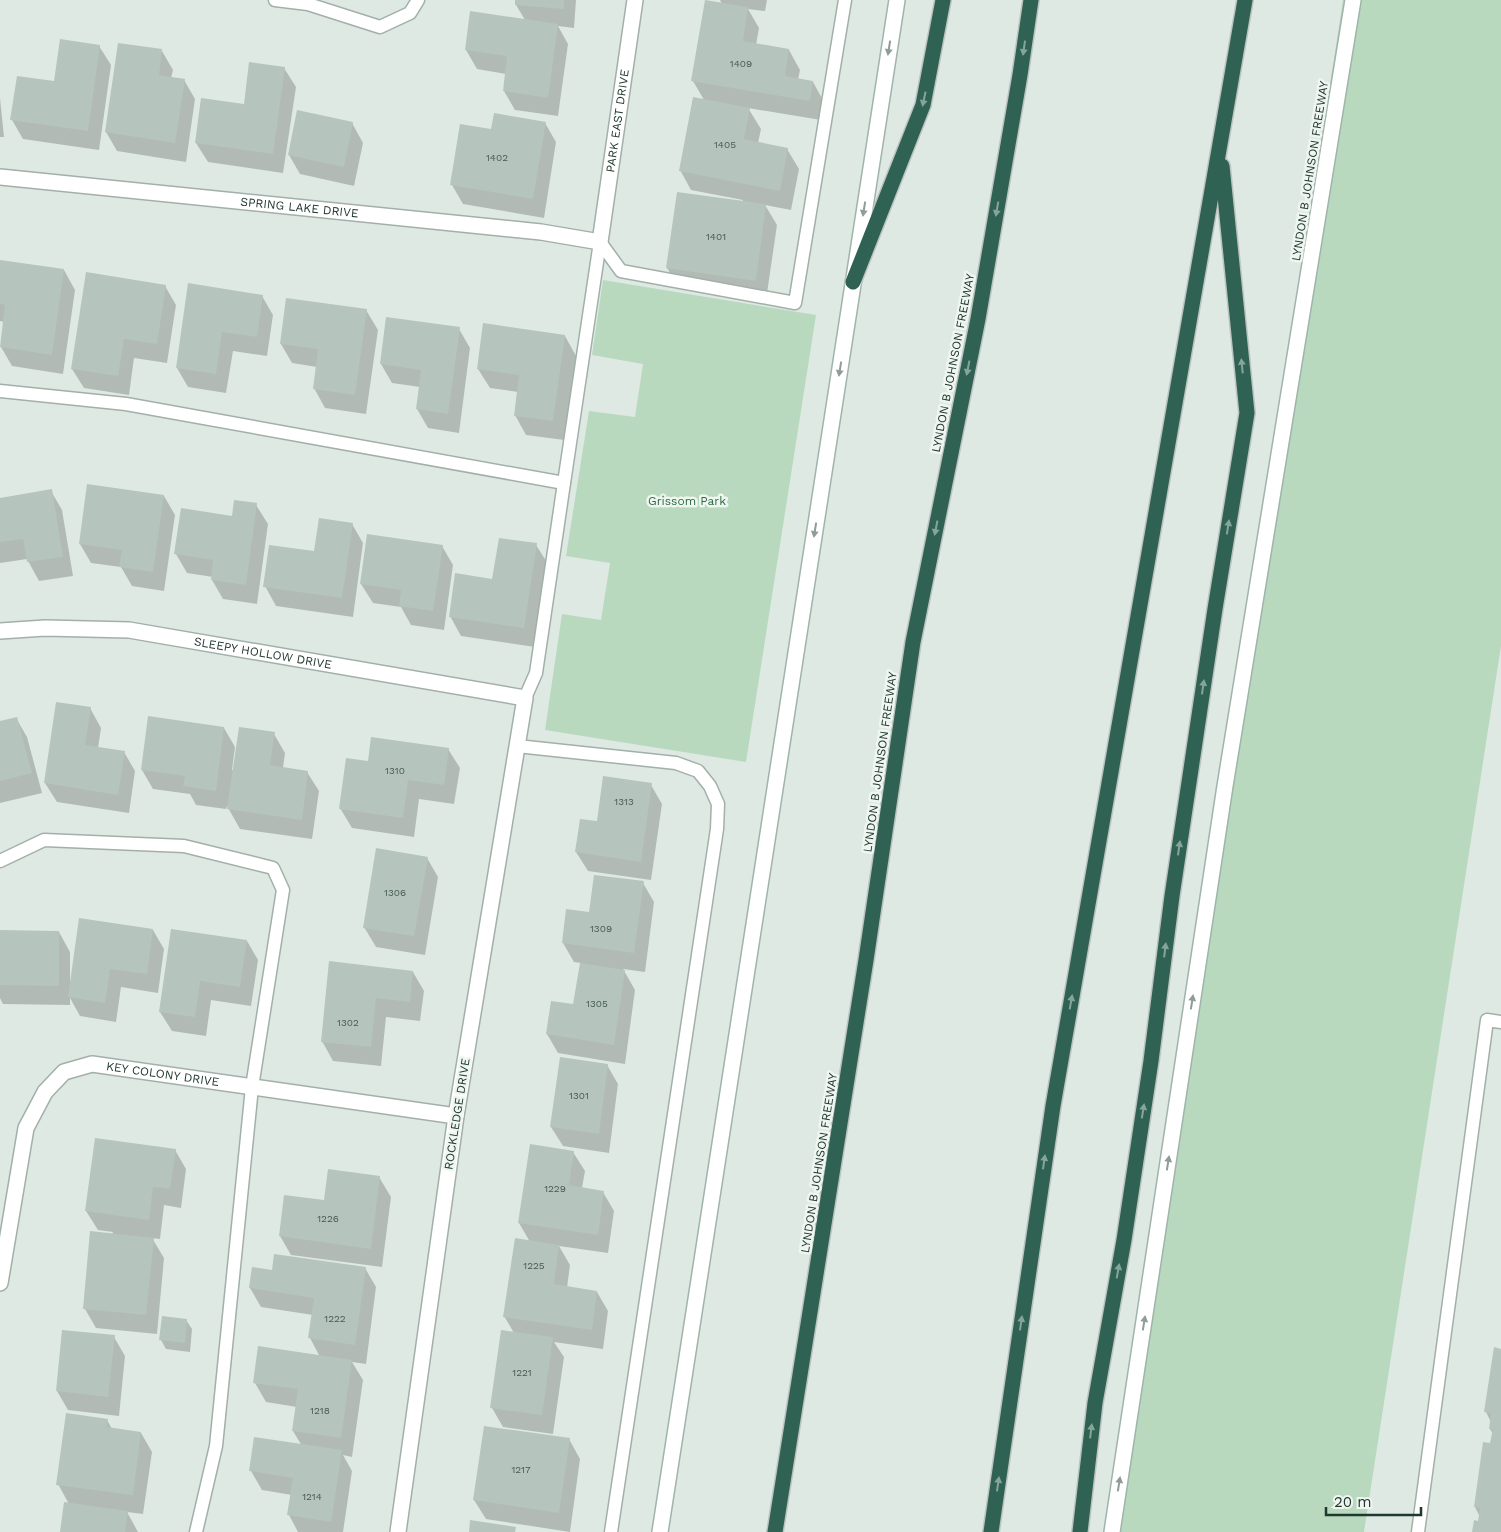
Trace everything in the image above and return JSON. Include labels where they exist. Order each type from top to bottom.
[{"type":"highway","points":[[853,282],[923,106],[943,0]]},
{"type":"highway","name":"LYNDON B JOHNSON FREEWAY","points":[[775,1532],[866,960],[913,642],[978,319],[1031,0]]},
{"type":"highway","points":[[991,1532],[1052,1106],[1245,0]]},
{"type":"highway","points":[[1080,1532],[1095,1403],[1124,1240],[1213,618],[1247,414],[1220,147]]},
{"type":"main road","name":"PARK EAST DRIVE","points":[[600,242],[635,0]]},
{"type":"main road","points":[[660,1532],[896,0]]},
{"type":"main road","name":"LYNDON B JOHNSON FREEWAY","points":[[1112,1532],[1225,786],[1353,0]]},
{"type":"main road","name":"SPRING LAKE DRIVE","points":[[0,177],[541,232],[600,242]]},
{"type":"main road","name":"SLEEPY HOLLOW DRIVE","points":[[0,630],[45,628],[130,630],[525,698]]},
{"type":"main road","name":"ROCKLEDGE DRIVE","points":[[398,1532],[456,1116],[525,698]]},
{"type":"main road","name":"KEY COLONY DRIVE","points":[[0,1283],[26,1128],[45,1092],[64,1072],[92,1064],[456,1116]]},
{"type":"lane","points":[[275,0],[308,4],[380,27],[410,13],[418,0]]},
{"type":"lane","points":[[600,242],[621,271],[795,303],[845,0]]},
{"type":"lane","points":[[525,698],[536,673],[600,242]]},
{"type":"lane","points":[[0,391],[126,404],[564,483]]},
{"type":"lane","points":[[517,746],[676,763],[698,772],[710,786],[718,804],[716,839],[611,1532]]},
{"type":"lane","points":[[0,861],[44,840],[184,846],[273,868],[284,890],[252,1087],[216,1446],[196,1532]]},
{"type":"lane","points":[[1418,1532],[1487,1020],[1501,1022]]},
{"type":"green space","points":[[1343,0],[1501,0],[1501,646],[1364,1532],[1108,1532]]},
{"type":"green space","name":"Grissom Park","points":[[603,280],[816,315],[746,762],[545,730],[562,614],[601,620],[610,563],[566,556],[589,411],[635,417],[643,364],[592,355]]},
{"type":"building","points":[[515,0],[564,0],[564,9],[515,5]]},
{"type":"building","points":[[705,0],[748,7],[743,41],[789,49],[785,76],[813,81],[810,101],[691,81]]},
{"type":"building","points":[[470,11],[558,24],[548,98],[503,91],[507,56],[465,50]]},
{"type":"building","points":[[60,39],[100,45],[88,131],[10,120],[17,76],[54,81]]},
{"type":"building","points":[[118,43],[162,49],[159,75],[185,79],[175,143],[105,132]]},
{"type":"building","points":[[249,62],[285,67],[273,154],[195,143],[201,98],[244,104]]},
{"type":"building","points":[[693,97],[750,108],[744,139],[788,148],[780,191],[679,171]]},
{"type":"building","points":[[297,110],[353,122],[344,167],[288,155]]},
{"type":"building","points":[[494,113],[546,122],[533,199],[450,185],[460,124],[491,129]]},
{"type":"building","points":[[677,192],[766,204],[756,281],[666,268]]},
{"type":"building","points":[[0,260],[64,269],[52,355],[0,347],[5,305],[0,304]]},
{"type":"building","points":[[86,272],[166,285],[157,344],[124,339],[118,376],[71,369]]},
{"type":"building","points":[[188,283],[263,295],[257,337],[222,332],[216,374],[176,368]]},
{"type":"building","points":[[286,298],[367,309],[355,395],[313,389],[318,349],[280,344]]},
{"type":"building","points":[[386,317],[460,327],[448,414],[416,409],[421,370],[380,364]]},
{"type":"building","points":[[483,323],[565,335],[553,421],[514,416],[519,375],[477,369]]},
{"type":"building","points":[[87,484],[164,495],[153,572],[119,567],[122,550],[79,544]]},
{"type":"building","points":[[52,489],[63,557],[27,562],[23,539],[0,542],[0,498]]},
{"type":"building","points":[[234,500],[257,503],[246,585],[211,580],[213,560],[174,554],[181,508],[232,516]]},
{"type":"building","points":[[319,518],[353,523],[342,598],[263,587],[269,545],[314,551]]},
{"type":"building","points":[[367,534],[443,545],[433,611],[399,606],[401,590],[360,584]]},
{"type":"building","points":[[499,538],[537,543],[524,628],[449,617],[455,573],[492,579]]},
{"type":"building","points":[[56,702],[91,707],[85,745],[125,751],[118,795],[44,783]]},
{"type":"building","points":[[148,716],[224,727],[216,791],[183,786],[185,776],[141,770]]},
{"type":"building","points":[[17,717],[32,773],[0,781],[0,721]]},
{"type":"building","points":[[239,727],[275,732],[270,765],[308,771],[302,820],[227,809]]},
{"type":"building","points":[[371,737],[449,748],[444,785],[408,780],[403,818],[339,809],[346,758],[368,761]]},
{"type":"building","points":[[603,776],[652,783],[641,862],[575,852],[580,819],[597,821]]},
{"type":"building","points":[[376,848],[428,857],[414,936],[363,928]]},
{"type":"building","points":[[594,875],[644,881],[634,953],[562,943],[566,909],[589,912]]},
{"type":"building","points":[[79,918],[153,929],[147,974],[110,969],[105,1003],[68,997]]},
{"type":"building","points":[[171,929],[247,940],[240,987],[200,981],[195,1017],[159,1012]]},
{"type":"building","points":[[0,930],[59,931],[59,986],[0,985]]},
{"type":"building","points":[[329,961],[413,971],[410,1002],[376,998],[371,1047],[321,1042]]},
{"type":"building","points":[[580,963],[625,970],[614,1045],[546,1034],[551,1001],[573,1004]]},
{"type":"building","points":[[560,1057],[608,1064],[599,1134],[550,1127]]},
{"type":"building","points":[[95,1138],[176,1149],[170,1189],[153,1187],[149,1220],[85,1211]]},
{"type":"building","points":[[530,1144],[574,1151],[569,1185],[604,1191],[598,1235],[518,1223]]},
{"type":"building","points":[[328,1169],[380,1176],[371,1249],[279,1236],[284,1195],[324,1200]]},
{"type":"building","points":[[90,1231],[154,1238],[146,1315],[83,1309]]},
{"type":"building","points":[[515,1238],[559,1245],[554,1284],[597,1291],[592,1330],[503,1317]]},
{"type":"building","points":[[274,1254],[366,1267],[355,1345],[308,1338],[314,1298],[249,1288],[252,1267],[272,1270]]},
{"type":"building","points":[[162,1316],[187,1319],[185,1343],[159,1340]]},
{"type":"building","points":[[62,1330],[115,1335],[108,1397],[56,1391]]},
{"type":"building","points":[[501,1330],[553,1337],[542,1415],[490,1408]]},
{"type":"building","points":[[258,1346],[352,1360],[341,1438],[292,1431],[298,1389],[253,1383]]},
{"type":"building","points":[[1494,1347],[1501,1349],[1501,1532],[1472,1532],[1474,1520],[1478,1521],[1480,1508],[1474,1507],[1483,1442],[1490,1443],[1493,1429],[1489,1429],[1491,1413],[1484,1412]]},
{"type":"building","points":[[66,1413],[108,1419],[107,1427],[141,1432],[133,1495],[56,1485]]},
{"type":"building","points":[[484,1426],[570,1438],[559,1513],[473,1500]]},
{"type":"building","points":[[254,1437],[342,1450],[331,1522],[287,1515],[293,1478],[249,1471]]},
{"type":"building","points":[[64,1502],[128,1511],[125,1532],[60,1532]]},
{"type":"building","points":[[470,1520],[516,1527],[515,1532],[469,1532]]}]
